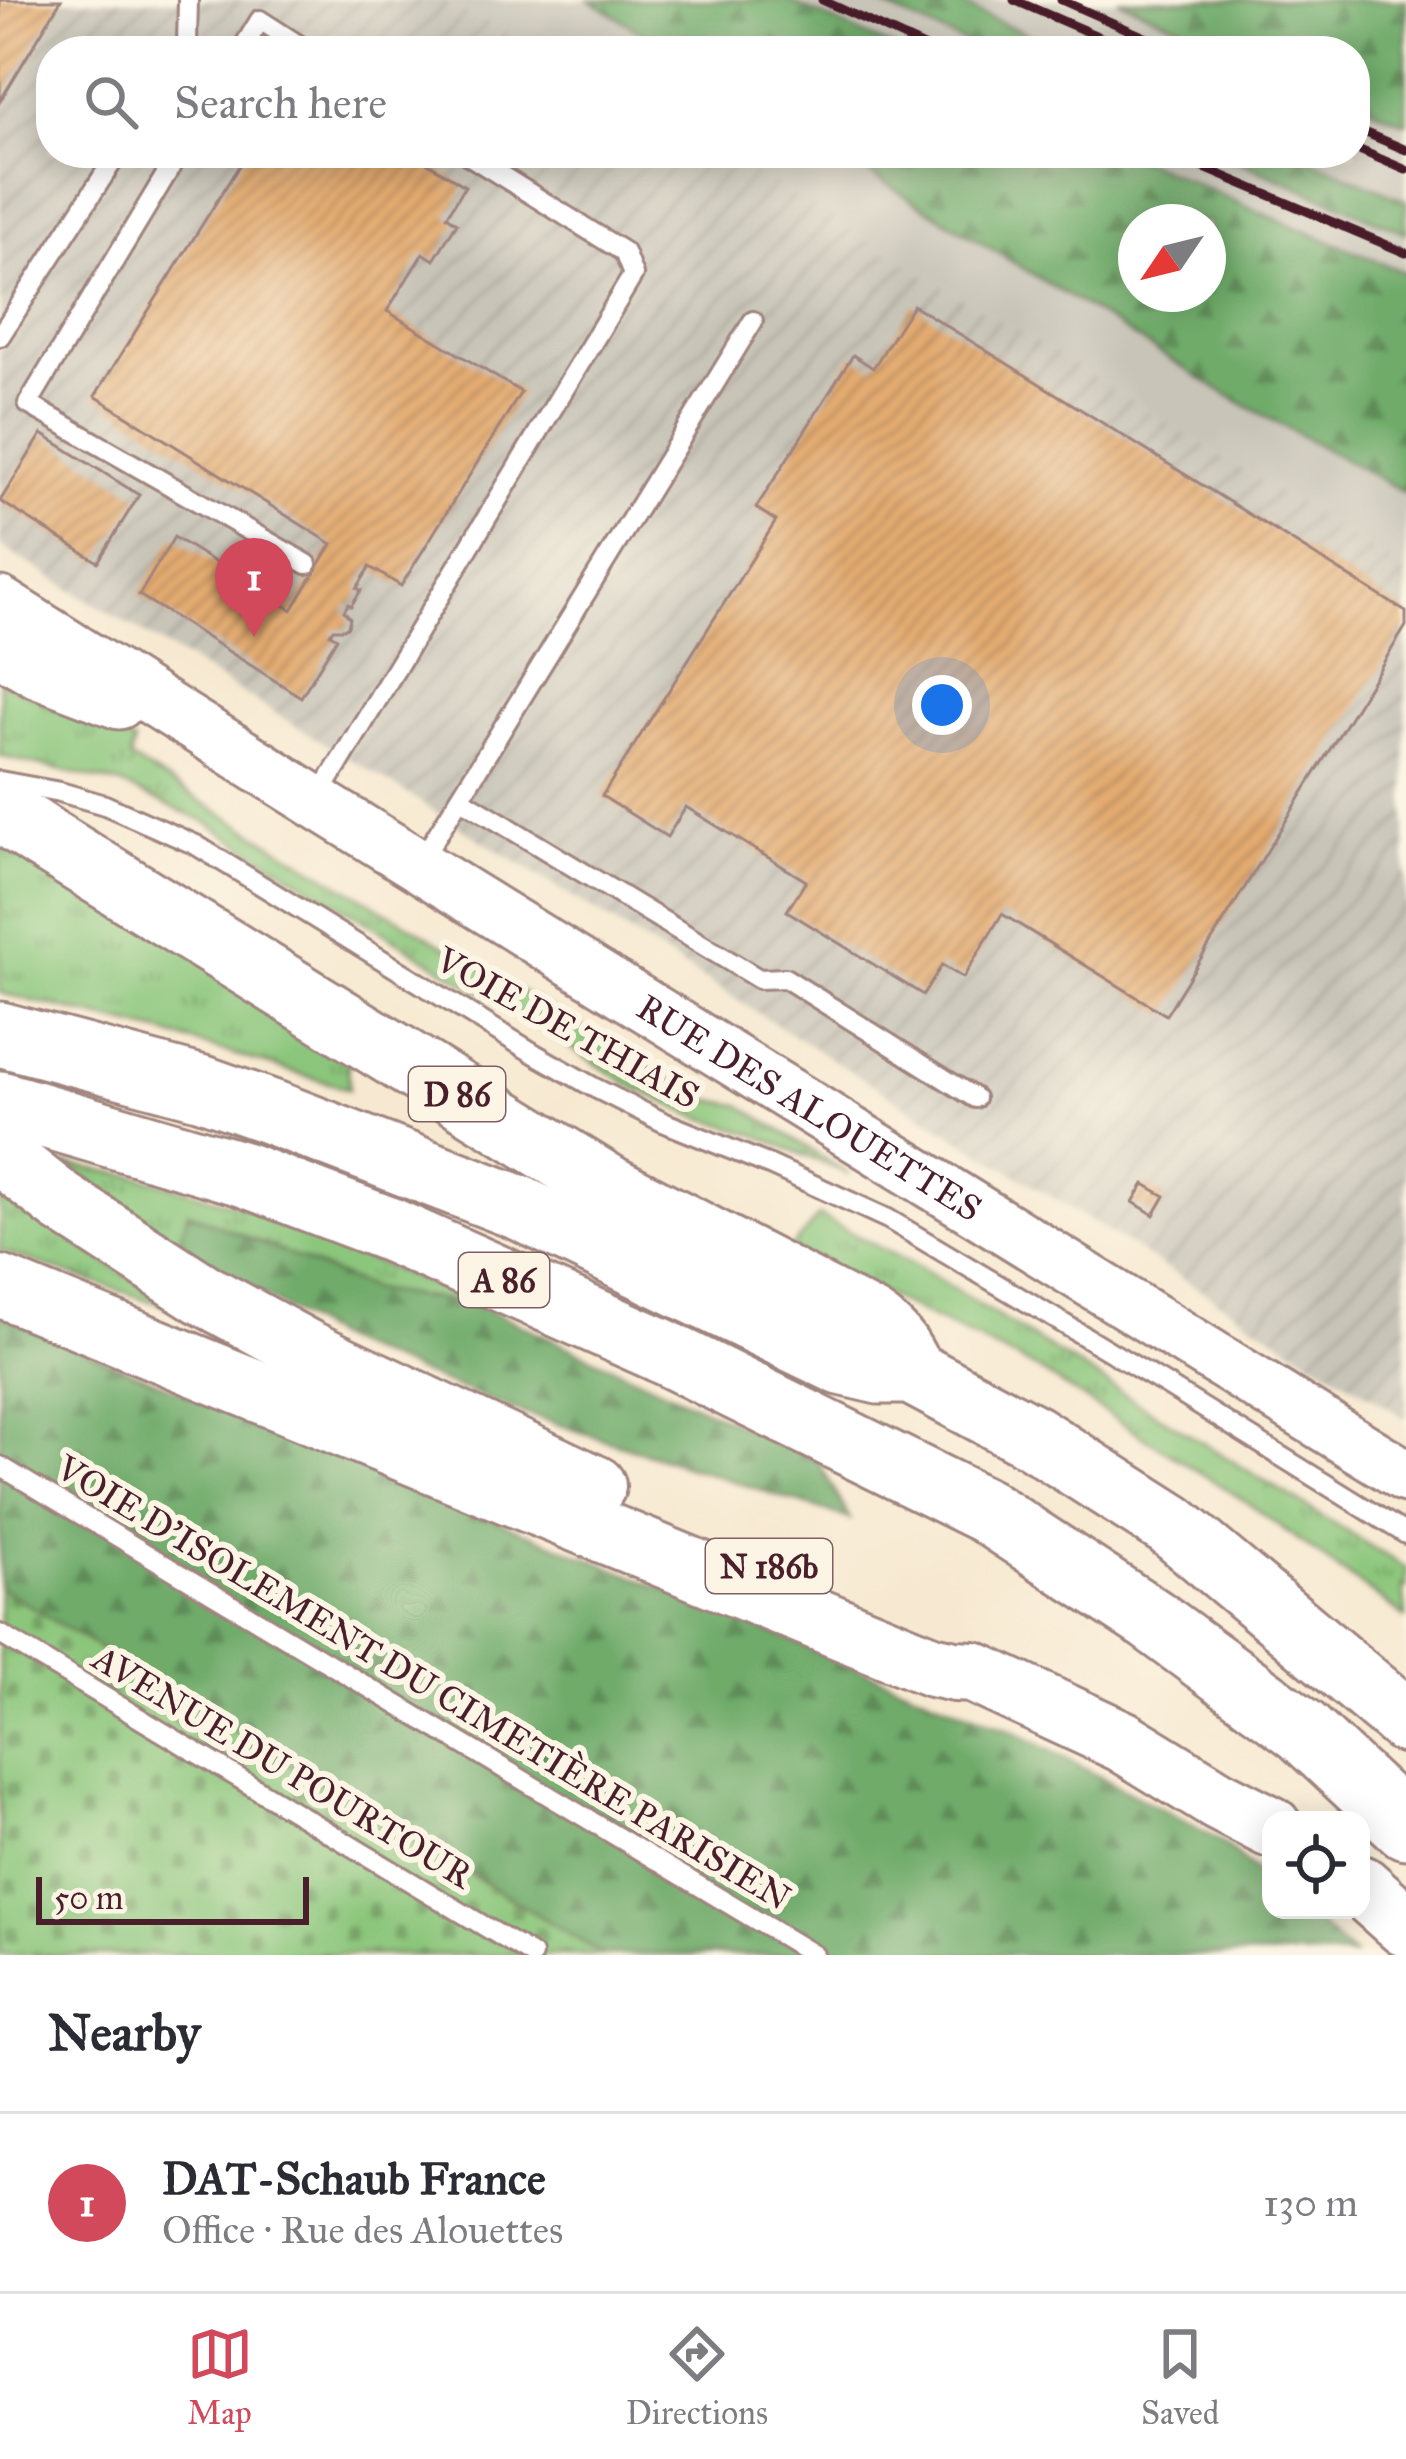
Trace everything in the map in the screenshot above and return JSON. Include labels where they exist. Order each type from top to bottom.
[{"type":"highway","name":"D 86","points":[[0,809],[612,1189],[871,1323],[901,1348],[911,1372]]},
{"type":"highway","name":"A 86","points":[[0,1034],[203,1088],[271,1112],[520,1208],[841,1363],[879,1372],[911,1372],[1033,1437],[1171,1526],[1406,1721]]},
{"type":"highway","name":"A 86","points":[[0,1103],[243,1174],[388,1228],[658,1349],[986,1511],[1152,1620],[1302,1730],[1406,1827]]},
{"type":"highway","name":"N 186b","points":[[0,1154],[61,1202],[203,1294],[308,1351],[942,1646],[974,1672],[1122,1741],[1262,1822]]},
{"type":"highway","points":[[0,1286],[932,1666],[974,1672]]},
{"type":"highway","points":[[1370,1894],[1406,1927]]},
{"type":"main road","points":[[0,603],[215,740]]},
{"type":"main road","points":[[0,650],[38,672],[215,740]]},
{"type":"main road","name":"RUE DES ALOUETTES","points":[[215,740],[1406,1476]]},
{"type":"lane","points":[[188,0],[188,36]]},
{"type":"lane","points":[[250,36],[260,20],[285,36]]},
{"type":"lane","points":[[0,336],[108,168]]},
{"type":"lane","points":[[170,168],[28,404],[307,564]]},
{"type":"lane","points":[[316,802],[633,275],[624,252],[489,168]]},
{"type":"lane","points":[[418,866],[753,321]]},
{"type":"lane","name":"VOIE DE THIAIS","points":[[0,782],[105,805],[196,844],[595,1088],[664,1123],[888,1219],[1406,1534]]},
{"type":"lane","points":[[460,798],[759,979],[784,979],[975,1098]]},
{"type":"lane","name":"VOIE D'ISOLEMENT DU CIMETIÈRE PARISIEN","points":[[0,1466],[814,1955]]},
{"type":"lane","name":"AVENUE DU POURTOUR","points":[[0,1634],[532,1955]]},
{"type":"shaded area","points":[[0,0],[439,0],[515,36],[36,36],[36,168],[750,168],[1068,361],[1406,571],[1406,1418],[388,782],[0,546]]},
{"type":"shaded area","points":[[439,0],[1336,0],[1406,23],[1406,571],[750,168],[1370,168],[1370,36],[515,36]]},
{"type":"green space","points":[[590,0],[786,0],[866,36],[648,36]]},
{"type":"green space","points":[[870,0],[950,0],[1031,36],[949,36]]},
{"type":"green space","points":[[1118,0],[1406,0],[1406,123],[1370,107],[1370,36],[1203,36]]},
{"type":"green space","points":[[861,168],[1160,168],[1406,273],[1406,493],[1234,399]]},
{"type":"green space","points":[[1255,168],[1331,168],[1406,201],[1406,233]]},
{"type":"green space","points":[[0,681],[134,742],[130,759],[700,1098],[740,1105],[849,1174],[635,1088],[206,822],[119,784],[0,756]]},
{"type":"green space","points":[[0,834],[348,1046],[349,1089],[160,1032],[0,993]]},
{"type":"green space","points":[[65,1164],[141,1177],[250,1209],[480,1306],[372,1290],[189,1213],[178,1244]]},
{"type":"green space","points":[[0,1194],[181,1311],[0,1251]]},
{"type":"green space","points":[[188,1212],[372,1290],[480,1306],[818,1461],[850,1519],[511,1409],[339,1341],[178,1244]]},
{"type":"green space","points":[[819,1216],[921,1269],[1406,1568],[1406,1618],[1245,1501],[1035,1368],[790,1249]]},
{"type":"green space","points":[[0,1315],[1013,1731],[1218,1839],[1262,1877],[1262,1919],[1311,1919],[1353,1955],[603,1955],[0,1588]]},
{"type":"green space","points":[[0,1588],[603,1955],[0,1955]]},
{"type":"building","points":[[0,0],[61,0],[36,36],[0,101]]},
{"type":"building","points":[[238,168],[436,168],[465,186],[447,216],[457,223],[434,260],[423,253],[387,311],[521,392],[401,586],[370,567],[357,588],[361,590],[344,611],[350,618],[348,626],[333,629],[330,634],[337,638],[301,697],[139,595],[174,537],[292,610],[332,544],[95,396]]},
{"type":"building","points":[[913,305],[1406,612],[1406,626],[1166,1015],[1002,914],[963,978],[942,965],[923,995],[787,911],[806,881],[686,807],[667,837],[602,796],[776,521],[756,508],[853,355],[873,368]]},
{"type":"building","points":[[42,434],[139,495],[98,562],[0,501]]},
{"type":"building","points":[[1144,1184],[1165,1196],[1154,1215],[1133,1202]]},
{"type":"railway","points":[[822,0],[900,36]]},
{"type":"railway","points":[[1014,0],[1097,36]]},
{"type":"railway","points":[[1061,0],[1143,36]]},
{"type":"railway","points":[[1370,134],[1406,150]]},
{"type":"railway","points":[[1370,154],[1406,170]]},
{"type":"railway","points":[[1205,168],[1406,253]]},
{"type":"place","name":"DAT-Schaub France","points":[[254,637]]}]
